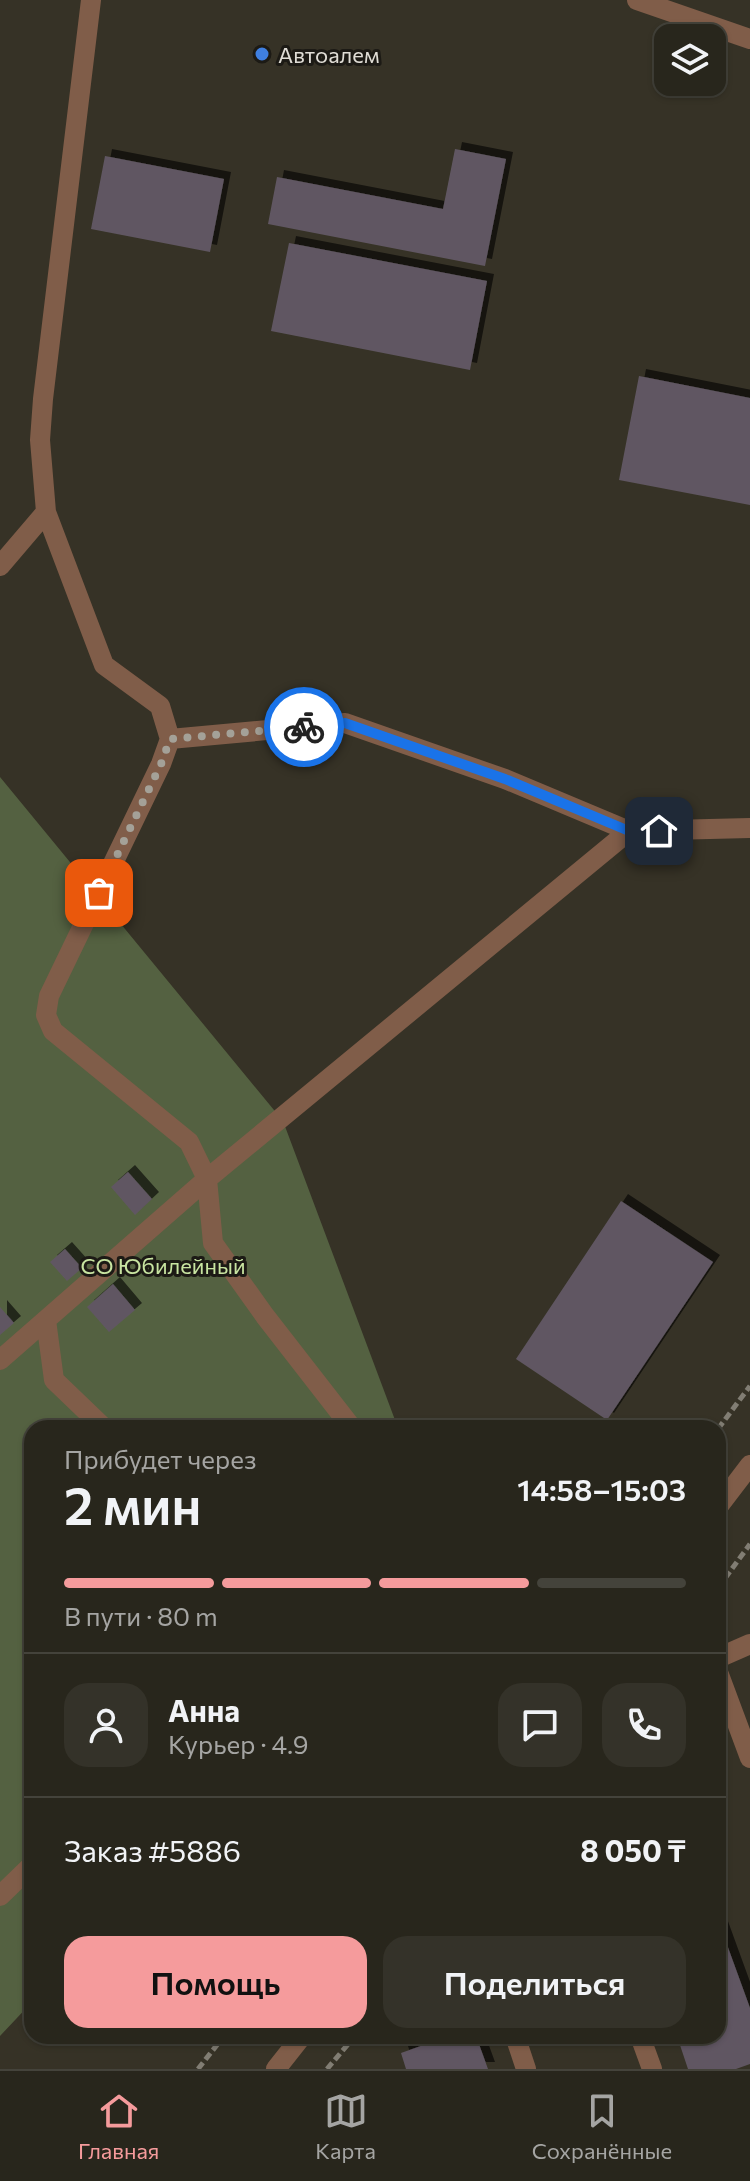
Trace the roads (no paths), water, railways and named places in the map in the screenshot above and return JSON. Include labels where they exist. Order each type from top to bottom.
[{"type":"street","points":[[91,0],[43,399],[40,440],[46,512],[104,665],[160,706],[170,739],[161,764],[49,996],[46,1015],[53,1031],[189,1142],[207,1179],[213,1243],[346,1420]]},
{"type":"street","points":[[637,0],[750,39]]},
{"type":"street","points":[[0,566],[46,512]]},
{"type":"street","points":[[170,739],[345,723],[505,779],[629,831],[750,828]]},
{"type":"street","points":[[0,1360],[207,1179],[629,831]]},
{"type":"street","points":[[46,1320],[54,1380],[96,1420]]},
{"type":"street","points":[[726,1496],[750,1465]]},
{"type":"street","points":[[726,1654],[750,1644]]},
{"type":"street","points":[[726,1694],[750,1758]]},
{"type":"street","points":[[0,1896],[24,1873]]},
{"type":"street","points":[[276,2069],[296,2044]]},
{"type":"street","points":[[518,2044],[526,2069]]},
{"type":"street","points":[[643,2044],[652,2069]]},
{"type":"place","name":"Автоалем","points":[[262,54]]},
{"type":"park label","name":"СО Юбилейный","points":[[163,1265]]}]
